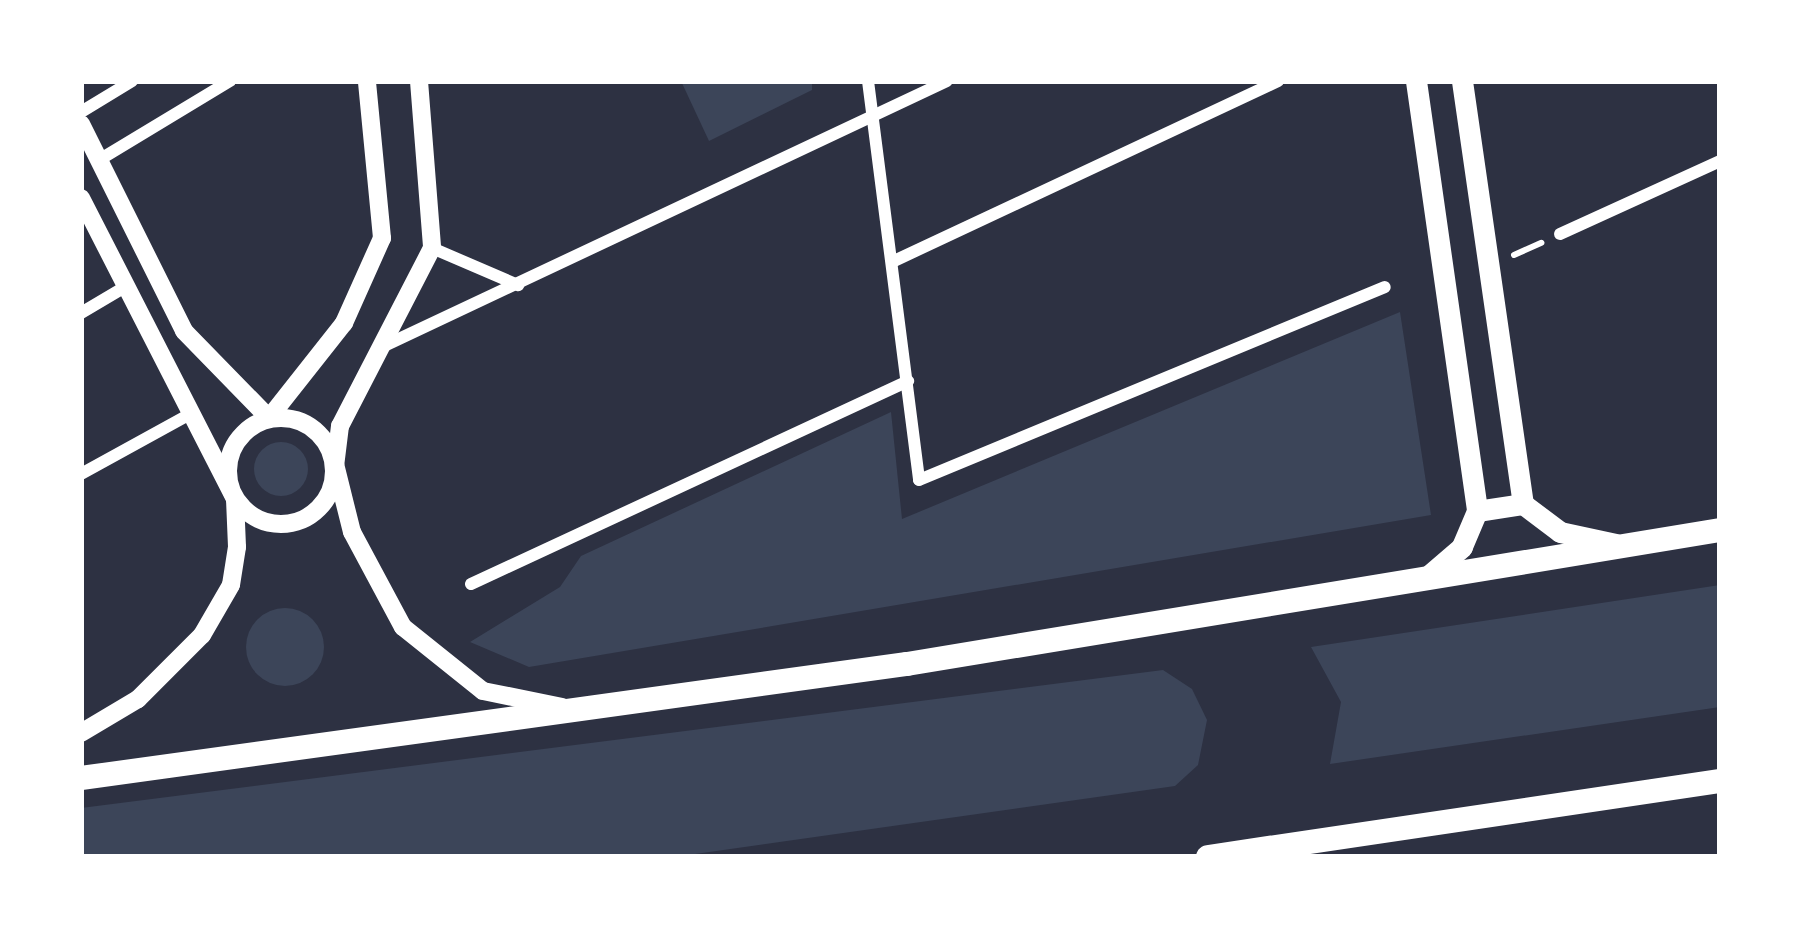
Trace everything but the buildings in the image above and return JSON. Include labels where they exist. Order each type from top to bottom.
[{"type":"main road","points":[[1416,81],[1477,511],[1462,547],[1427,578]]},
{"type":"main road","points":[[1462,81],[1523,504],[1560,532],[1622,545]]},
{"type":"main road","points":[[1477,511],[1523,504]]},
{"type":"main road","points":[[81,778],[579,711],[1720,530]]},
{"type":"main road","points":[[1208,857],[1720,781]]},
{"type":"street","points":[[81,112],[132,81]]},
{"type":"street","points":[[91,153],[230,81]]},
{"type":"street","points":[[81,734],[138,699],[202,635],[232,585],[236,499],[232,450],[269,418],[344,323],[382,238],[367,81]]},
{"type":"street","points":[[81,198],[236,499],[259,520],[291,524],[319,509],[335,464],[340,426],[432,248],[419,81]]},
{"type":"street","points":[[868,81],[877,120],[919,480],[1385,287]]},
{"type":"street","points":[[383,346],[877,120],[946,81]]},
{"type":"street","points":[[893,261],[1278,81]]},
{"type":"street","points":[[81,124],[91,153],[184,331],[269,418],[319,432],[335,464],[375,580],[436,662],[483,691],[579,711]]},
{"type":"street","points":[[1560,234],[1720,161]]},
{"type":"street","points":[[432,248],[518,285]]},
{"type":"street","points":[[81,313],[125,287]]},
{"type":"street","points":[[471,584],[908,381]]},
{"type":"street","points":[[81,474],[190,414]]},
{"type":"path","points":[[1489,267],[1560,234]]},
{"type":"shaded area","points":[[681,81],[812,81],[812,90],[709,141]]},
{"type":"shaded area","points":[[1400,312],[1431,515],[529,667],[470,642],[560,587],[581,556],[891,412],[902,519]]},
{"type":"shaded area","points":[[281,442],[300,450],[308,469],[300,488],[281,496],[262,488],[254,469],[262,450]]},
{"type":"shaded area","points":[[1720,585],[1720,707],[1330,764],[1341,702],[1311,647]]},
{"type":"shaded area","points":[[285,608],[312,620],[324,647],[312,674],[285,686],[258,674],[246,647],[258,620]]},
{"type":"shaded area","points":[[1163,670],[1192,689],[1207,720],[1198,765],[1175,786],[674,857],[81,857],[81,808]]}]
